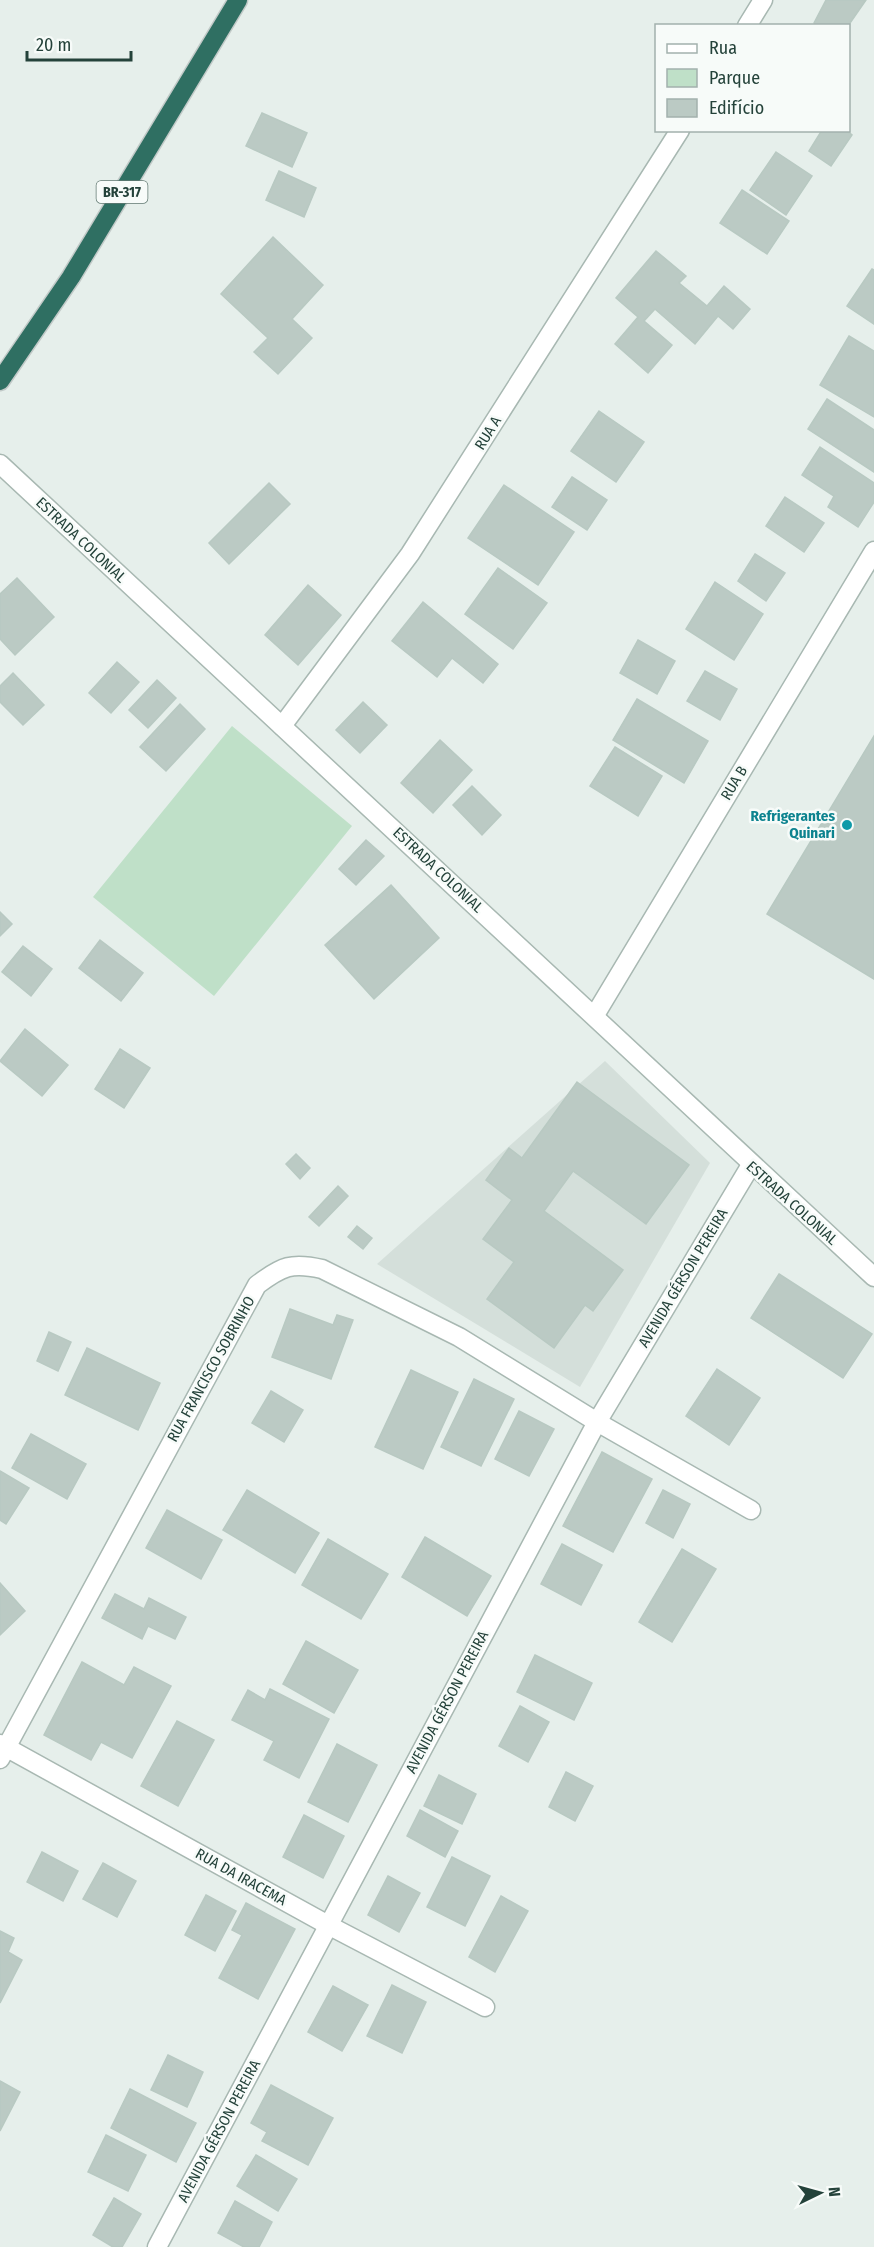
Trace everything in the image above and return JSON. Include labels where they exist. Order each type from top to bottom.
[{"type":"highway","name":"BR-317","points":[[0,381],[71,277],[238,0]]},
{"type":"street","points":[[748,24],[763,0]]},
{"type":"street","name":"RUA A","points":[[282,726],[410,554],[679,132]]},
{"type":"street","name":"ESTRADA COLONIAL","points":[[0,464],[595,1015],[751,1165],[871,1267]]},
{"type":"street","name":"RUA B","points":[[595,1015],[874,551]]},
{"type":"street","name":"AVENIDA GÉRSON PEREIRA","points":[[157,2247],[597,1422],[751,1165]]},
{"type":"street","name":"RUA FRANCISCO SOBRINHO","points":[[2,1750],[257,1285],[277,1270],[299,1264],[322,1269],[459,1337],[597,1422],[751,1510]]},
{"type":"street","name":"RUA DA IRACEMA","points":[[2,1750],[485,2007]]},
{"type":"shaded area","points":[[605,1061],[710,1163],[580,1387],[377,1264]]},
{"type":"green space","points":[[232,726],[352,826],[214,996],[93,897]]},
{"type":"building","points":[[826,0],[866,0],[849,24],[814,23]]},
{"type":"building","points":[[262,113],[307,133],[292,167],[246,146]]},
{"type":"building","points":[[821,132],[848,132],[852,135],[831,166],[809,151]]},
{"type":"building","points":[[776,152],[812,176],[786,215],[750,190]]},
{"type":"building","points":[[279,171],[316,188],[304,217],[266,200]]},
{"type":"building","points":[[742,190],[789,221],[767,254],[720,223]]},
{"type":"building","points":[[273,237],[323,285],[292,319],[312,338],[278,374],[254,352],[268,338],[221,294]]},
{"type":"building","points":[[656,251],[686,276],[679,283],[707,306],[724,286],[750,309],[733,329],[718,316],[695,344],[655,309],[644,321],[672,345],[648,373],[615,344],[638,317],[616,298]]},
{"type":"building","points":[[872,269],[874,270],[874,324],[847,306]]},
{"type":"building","points":[[849,336],[874,351],[874,417],[820,385]]},
{"type":"building","points":[[827,399],[874,430],[874,472],[808,429]]},
{"type":"building","points":[[599,411],[644,442],[616,482],[571,451]]},
{"type":"building","points":[[820,447],[874,483],[874,502],[858,527],[828,507],[834,496],[802,475]]},
{"type":"building","points":[[572,477],[607,500],[587,530],[552,507]]},
{"type":"building","points":[[269,483],[290,504],[229,564],[209,543]]},
{"type":"building","points":[[504,485],[574,532],[538,585],[468,538]]},
{"type":"building","points":[[785,497],[824,523],[804,552],[766,526]]},
{"type":"building","points":[[755,554],[785,573],[766,601],[738,581]]},
{"type":"building","points":[[498,568],[547,603],[513,649],[465,614]]},
{"type":"building","points":[[17,578],[54,617],[15,655],[0,639],[0,594]]},
{"type":"building","points":[[715,582],[763,614],[734,660],[686,629]]},
{"type":"building","points":[[308,585],[341,615],[298,665],[265,635]]},
{"type":"building","points":[[423,602],[498,664],[483,683],[452,658],[437,677],[392,641]]},
{"type":"building","points":[[638,640],[675,661],[657,694],[620,673]]},
{"type":"building","points":[[117,662],[139,682],[111,713],[89,693]]},
{"type":"building","points":[[705,671],[737,689],[720,720],[687,701]]},
{"type":"building","points":[[13,673],[44,705],[23,725],[0,702],[0,686]]},
{"type":"building","points":[[157,680],[176,698],[148,728],[129,710]]},
{"type":"building","points":[[637,699],[708,741],[684,783],[613,740]]},
{"type":"building","points":[[363,702],[387,725],[360,753],[336,730]]},
{"type":"building","points":[[180,704],[205,729],[166,771],[140,747]]},
{"type":"building","name":"Refrigerantes Quinari","points":[[874,736],[874,979],[767,914]]},
{"type":"building","points":[[440,740],[472,770],[433,813],[401,783]]},
{"type":"building","points":[[615,747],[662,776],[638,816],[590,786]]},
{"type":"building","points":[[472,786],[501,815],[482,835],[453,805]]},
{"type":"building","points":[[366,840],[384,856],[356,885],[339,869]]},
{"type":"building","points":[[391,885],[439,938],[374,999],[325,945]]},
{"type":"building","points":[[0,912],[12,924],[0,936]]},
{"type":"building","points":[[100,940],[143,973],[121,1001],[79,968]]},
{"type":"building","points":[[23,946],[52,969],[31,996],[2,972]]},
{"type":"building","points":[[25,1029],[68,1065],[42,1096],[0,1061]]},
{"type":"building","points":[[120,1049],[150,1068],[124,1108],[95,1089]]},
{"type":"building","points":[[577,1082],[689,1165],[646,1224],[573,1171],[544,1211],[623,1270],[593,1311],[585,1305],[554,1348],[487,1299],[514,1262],[483,1239],[512,1200],[486,1180],[509,1148],[522,1158]]},
{"type":"building","points":[[296,1154],[310,1168],[300,1179],[286,1164]]},
{"type":"building","points":[[338,1186],[348,1196],[319,1226],[309,1217]]},
{"type":"building","points":[[357,1226],[372,1238],[363,1249],[348,1237]]},
{"type":"building","points":[[779,1274],[872,1334],[843,1378],[751,1318]]},
{"type":"building","points":[[290,1309],[333,1325],[337,1315],[353,1320],[331,1379],[272,1357]]},
{"type":"building","points":[[49,1332],[71,1342],[58,1371],[37,1361]]},
{"type":"building","points":[[87,1348],[160,1383],[138,1430],[65,1395]]},
{"type":"building","points":[[717,1369],[760,1398],[729,1445],[686,1416]]},
{"type":"building","points":[[411,1370],[458,1392],[423,1469],[375,1447]]},
{"type":"building","points":[[474,1379],[514,1399],[481,1466],[441,1447]]},
{"type":"building","points":[[271,1391],[303,1410],[284,1442],[252,1423]]},
{"type":"building","points":[[519,1411],[554,1429],[529,1476],[495,1459]]},
{"type":"building","points":[[31,1434],[86,1464],[67,1499],[12,1468]]},
{"type":"building","points":[[602,1452],[652,1479],[613,1552],[563,1526]]},
{"type":"building","points":[[0,1471],[29,1488],[6,1524],[0,1520]]},
{"type":"building","points":[[247,1490],[319,1533],[295,1573],[223,1530]]},
{"type":"building","points":[[663,1490],[690,1504],[673,1538],[646,1523]]},
{"type":"building","points":[[167,1510],[222,1540],[201,1579],[146,1548]]},
{"type":"building","points":[[425,1537],[491,1576],[467,1616],[402,1577]]},
{"type":"building","points":[[328,1539],[388,1574],[361,1619],[302,1585]]},
{"type":"building","points":[[562,1544],[602,1565],[581,1605],[541,1584]]},
{"type":"building","points":[[682,1549],[716,1569],[672,1642],[639,1622]]},
{"type":"building","points":[[0,1583],[25,1611],[0,1635]]},
{"type":"building","points":[[115,1594],[144,1609],[149,1598],[186,1617],[175,1639],[148,1626],[142,1639],[102,1618]]},
{"type":"building","points":[[306,1641],[358,1670],[334,1713],[283,1684]]},
{"type":"building","points":[[535,1655],[592,1683],[574,1720],[517,1692]]},
{"type":"building","points":[[82,1662],[124,1685],[134,1667],[171,1686],[132,1758],[101,1742],[91,1760],[44,1735]]},
{"type":"building","points":[[270,1689],[329,1719],[299,1778],[264,1760],[274,1741],[232,1720],[248,1690],[265,1700]]},
{"type":"building","points":[[520,1706],[549,1722],[528,1762],[499,1746]]},
{"type":"building","points":[[177,1721],[214,1740],[178,1806],[141,1786]]},
{"type":"building","points":[[337,1744],[377,1765],[348,1822],[308,1802]]},
{"type":"building","points":[[566,1772],[593,1786],[575,1821],[549,1807]]},
{"type":"building","points":[[439,1775],[476,1794],[462,1824],[424,1806]]},
{"type":"building","points":[[420,1810],[458,1831],[445,1857],[407,1836]]},
{"type":"building","points":[[304,1815],[344,1836],[323,1878],[283,1857]]},
{"type":"building","points":[[42,1852],[78,1871],[63,1901],[27,1882]]},
{"type":"building","points":[[452,1857],[490,1876],[465,1926],[427,1907]]},
{"type":"building","points":[[103,1863],[136,1881],[117,1917],[83,1899]]},
{"type":"building","points":[[388,1876],[420,1893],[399,1932],[368,1915]]},
{"type":"building","points":[[206,1895],[236,1911],[215,1951],[185,1935]]},
{"type":"building","points":[[501,1896],[528,1911],[495,1972],[469,1957]]},
{"type":"building","points":[[246,1903],[295,1929],[258,1999],[219,1978],[242,1935],[232,1930]]},
{"type":"building","points":[[0,1931],[14,1938],[8,1952],[22,1960],[0,2003]]},
{"type":"building","points":[[392,1985],[426,2002],[402,2053],[367,2036]]},
{"type":"building","points":[[333,1986],[368,2005],[342,2051],[308,2032]]},
{"type":"building","points":[[168,2055],[203,2072],[187,2107],[151,2090]]},
{"type":"building","points":[[0,2081],[20,2092],[0,2131]]},
{"type":"building","points":[[271,2085],[333,2118],[308,2165],[262,2141],[267,2132],[251,2123]]},
{"type":"building","points":[[130,2089],[196,2123],[176,2162],[111,2128]]},
{"type":"building","points":[[106,2135],[146,2155],[128,2191],[88,2172]]},
{"type":"building","points":[[256,2155],[297,2179],[278,2211],[237,2186]]},
{"type":"building","points":[[114,2198],[141,2214],[122,2247],[113,2247],[93,2235]]},
{"type":"building","points":[[235,2201],[272,2222],[259,2247],[244,2247],[218,2233]]},
{"type":"place","name":"Refrigerantes Quinari","points":[[847,825]]}]
